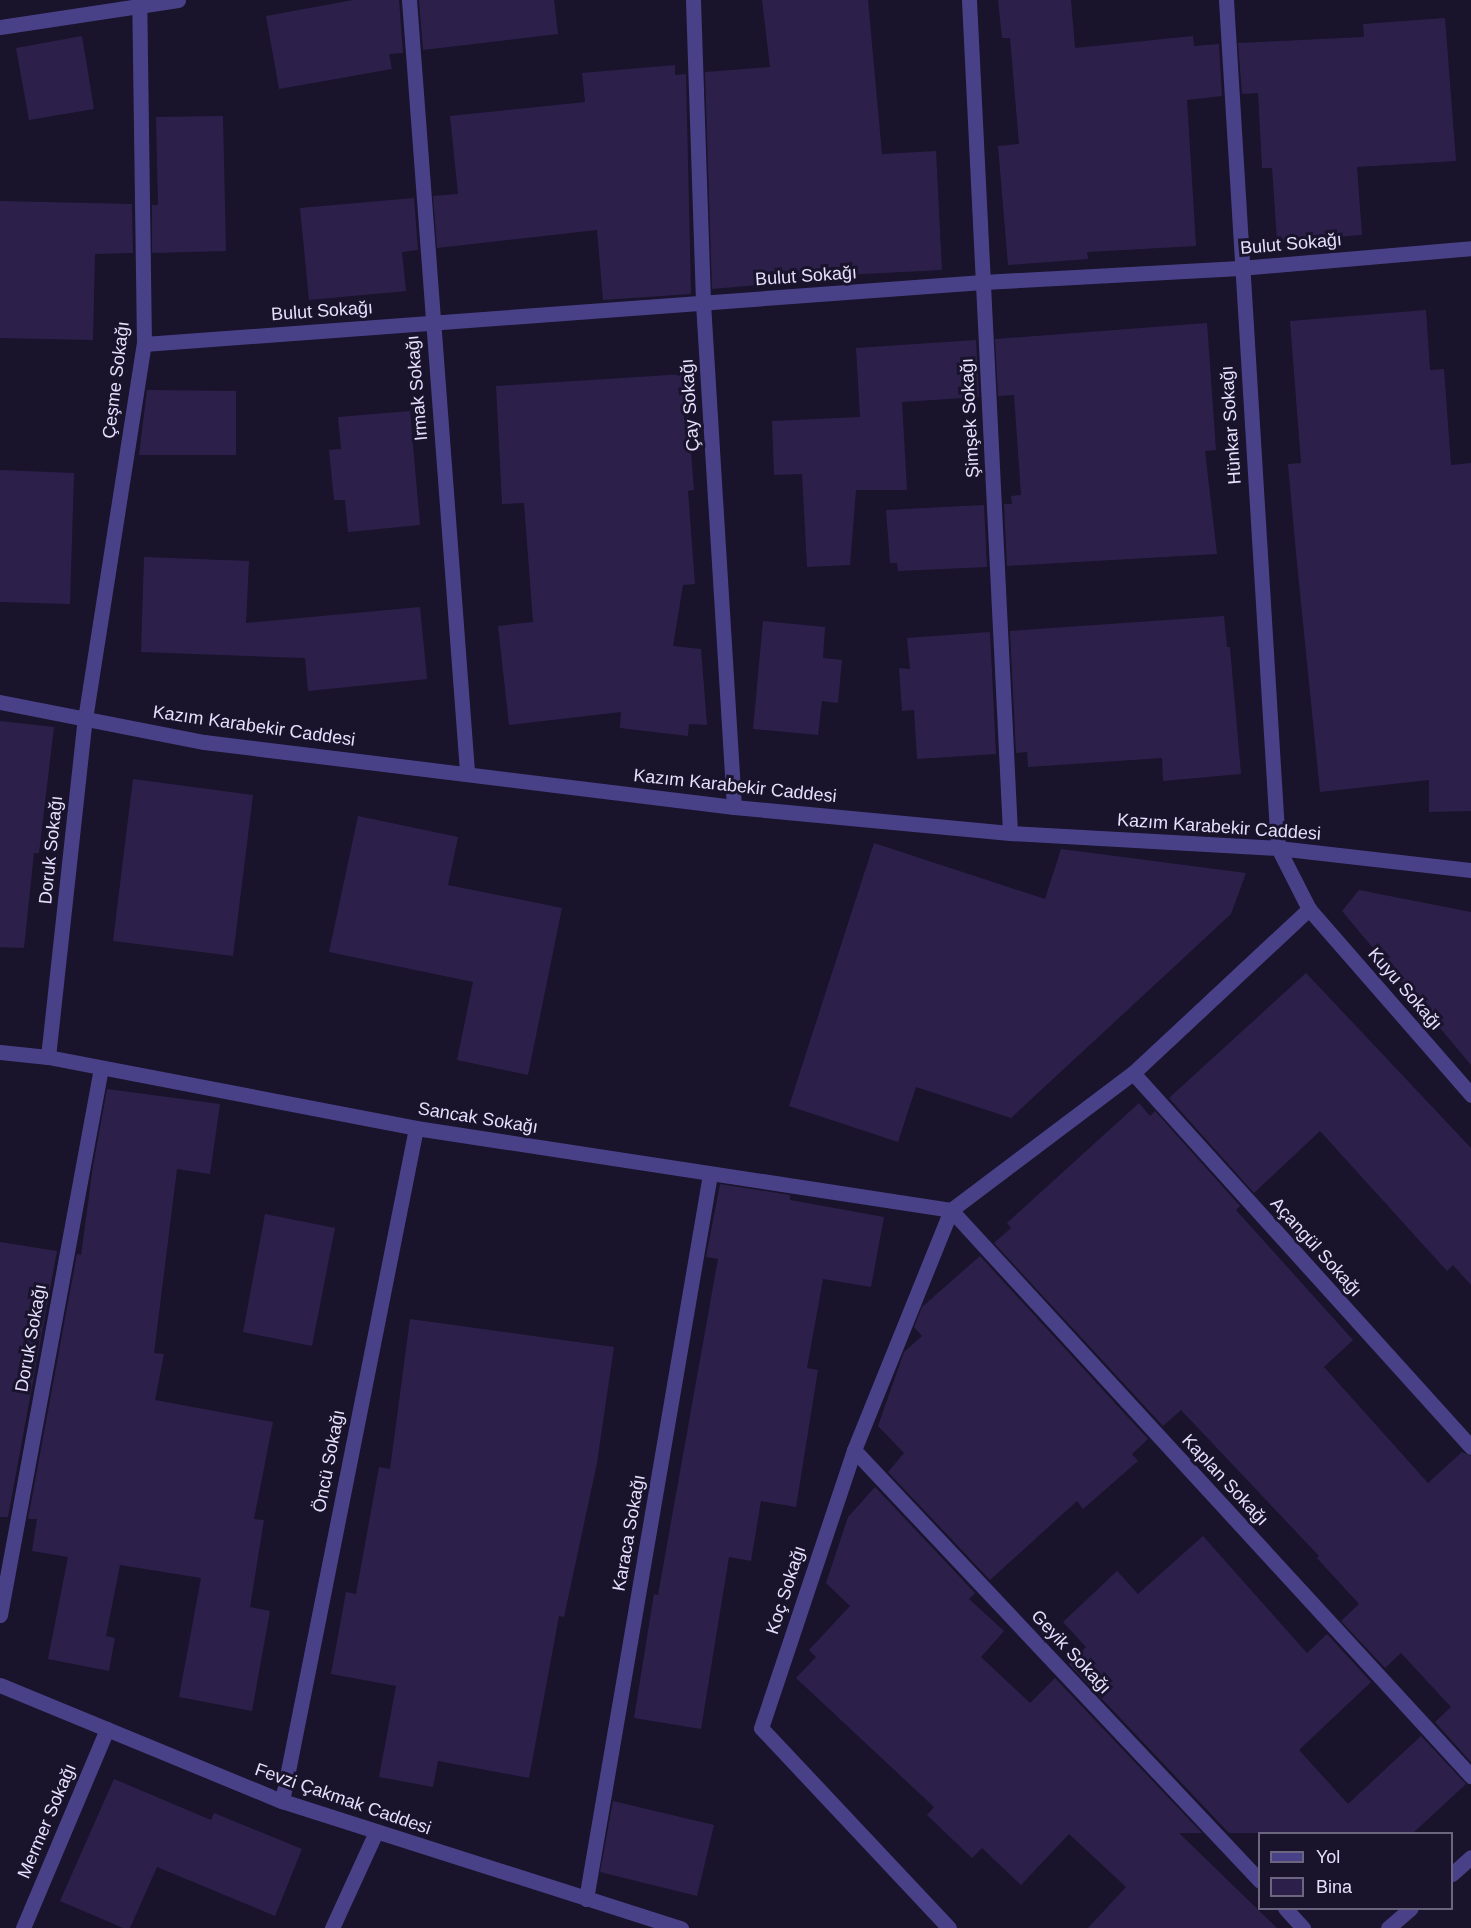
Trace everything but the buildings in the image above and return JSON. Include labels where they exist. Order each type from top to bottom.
[{"type":"street","points":[[0,27],[178,0]]},
{"type":"street","name":"Irmak Sokağı","points":[[409,0],[431,323],[467,772]]},
{"type":"street","name":"Çay Sokağı","points":[[693,0],[703,303],[734,807]]},
{"type":"street","name":"Şimşek Sokağı","points":[[969,0],[1010,833]]},
{"type":"street","name":"Hünkar Sokağı","points":[[1226,0],[1240,268],[1278,848]]},
{"type":"street","name":"Çeşme Sokağı","points":[[85,719],[144,344],[139,6]]},
{"type":"street","name":"Bulut Sokağı","points":[[144,344],[983,282],[1240,268],[1471,248]]},
{"type":"street","name":"Kazım Karabekir Caddesi","points":[[0,702],[204,742],[467,772],[734,807],[1010,833],[1278,848],[1471,870]]},
{"type":"street","name":"Doruk Sokağı","points":[[48,1057],[85,719]]},
{"type":"street","name":"Kuyu Sokağı","points":[[1278,848],[1309,909],[1471,1095]]},
{"type":"street","points":[[951,1210],[1133,1073],[1309,909]]},
{"type":"street","name":"Sancak Sokağı","points":[[0,1052],[48,1057],[416,1128],[951,1210]]},
{"type":"street","name":"Doruk Sokağı","points":[[0,1615],[101,1068]]},
{"type":"street","name":"Açangül Sokağı","points":[[1133,1073],[1471,1447]]},
{"type":"street","name":"Öncü Sokağı","points":[[282,1801],[416,1128]]},
{"type":"street","name":"Karaca Sokağı","points":[[586,1899],[710,1174]]},
{"type":"street","name":"Koç Sokağı","points":[[949,1928],[762,1728],[854,1450],[951,1210]]},
{"type":"street","name":"Kaplan Sokağı","points":[[951,1210],[1471,1776]]},
{"type":"street","name":"Geyik Sokağı","points":[[854,1450],[1258,1879]]},
{"type":"street","name":"Fevzi Çakmak Caddesi","points":[[0,1685],[282,1801],[662,1925],[681,1928]]},
{"type":"street","name":"Mermer Sokağı","points":[[23,1928],[108,1729]]},
{"type":"street","points":[[332,1928],[376,1833]]},
{"type":"street","points":[[1460,1873],[1471,1857]]},
{"type":"street","points":[[1287,1910],[1303,1928]]},
{"type":"street","points":[[1388,1928],[1409,1910]]}]
